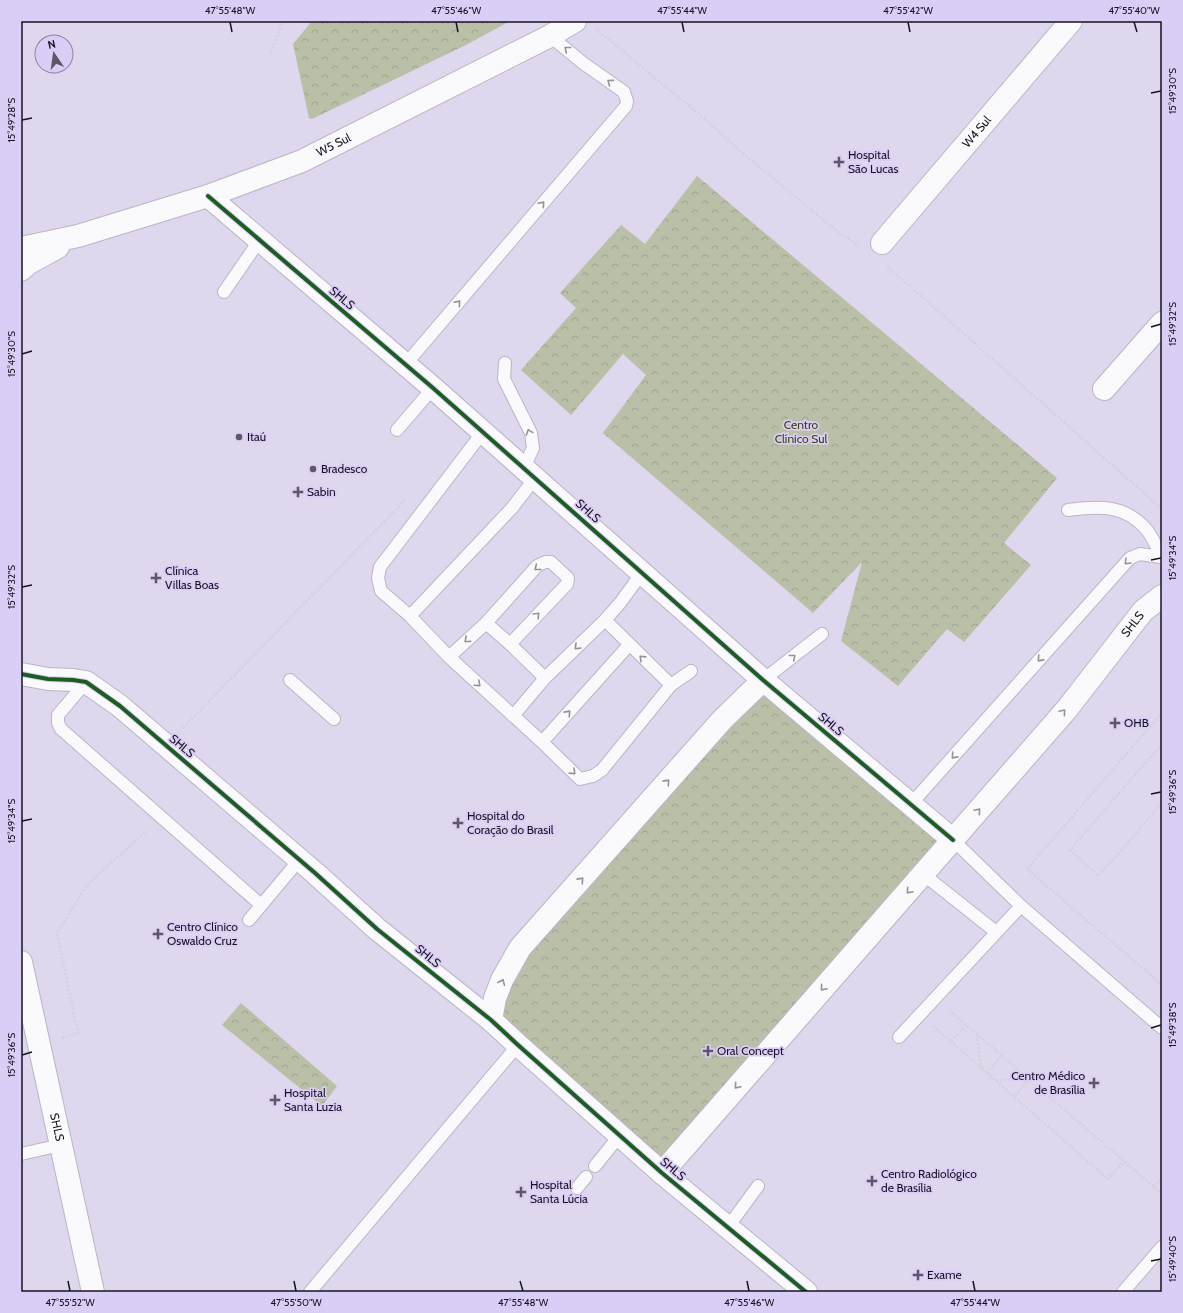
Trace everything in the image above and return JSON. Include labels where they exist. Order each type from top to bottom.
[{"type":"street","name":"W4 Sul","points":[[876,247],[1071,21]]},
{"type":"street","name":"W5 Sul","points":[[21,248],[78,236],[208,196],[302,161],[550,36],[584,23]]},
{"type":"street","name":"SHLS","points":[[208,196],[433,388],[764,680],[953,840]]},
{"type":"street","name":"W5 Sul","points":[[21,270],[29,263],[78,236]]},
{"type":"street","points":[[1104,389],[1162,323]]},
{"type":"street","name":"SHLS","points":[[662,1173],[1066,709],[1143,611],[1162,596]]},
{"type":"street","name":"SHLS","points":[[21,674],[48,679],[86,682],[120,706],[300,859],[378,928],[491,1020],[662,1173],[806,1292]]},
{"type":"street","name":"SHLS","points":[[21,687],[48,679]]},
{"type":"street","points":[[491,1020],[495,998],[502,980],[520,948],[722,720],[764,680]]},
{"type":"street","name":"SHLS","points":[[21,962],[61,1145],[95,1288]]},
{"type":"lane","points":[[405,365],[626,106],[627,101],[624,92],[550,36]]},
{"type":"lane","points":[[224,292],[259,240]]},
{"type":"lane","points":[[410,616],[512,508],[530,473],[533,448],[531,433],[504,379],[505,363]]},
{"type":"lane","points":[[397,430],[433,388]]},
{"type":"lane","points":[[483,432],[380,567],[378,578],[381,591],[410,616],[449,657],[580,779],[593,776],[602,770],[671,685],[691,671]]},
{"type":"lane","points":[[1068,510],[1102,506],[1112,508],[1130,516],[1146,529],[1153,538],[1161,558]]},
{"type":"lane","points":[[911,804],[1130,558],[1140,554],[1161,558]]},
{"type":"lane","points":[[449,657],[486,622],[537,566],[545,562],[552,562],[568,578],[567,584],[510,644]]},
{"type":"lane","points":[[513,716],[545,678],[605,620],[620,603],[642,573]]},
{"type":"lane","points":[[605,620],[671,685]]},
{"type":"lane","points":[[486,622],[545,678]]},
{"type":"lane","points":[[764,680],[822,634]]},
{"type":"lane","points":[[542,742],[629,645]]},
{"type":"lane","points":[[290,680],[334,719]]},
{"type":"lane","points":[[86,682],[58,715],[58,723],[61,729],[261,906]]},
{"type":"lane","points":[[953,840],[1021,906],[1162,1028]]},
{"type":"lane","points":[[249,920],[300,859]]},
{"type":"lane","points":[[923,874],[996,932]]},
{"type":"lane","points":[[898,1037],[1021,906]]},
{"type":"lane","points":[[310,1292],[518,1045]]},
{"type":"lane","points":[[595,1166],[620,1135]]},
{"type":"lane","points":[[21,1154],[61,1145]]},
{"type":"lane","points":[[577,1188],[586,1176]]},
{"type":"lane","points":[[728,1227],[758,1186]]},
{"type":"lane","points":[[1123,1292],[1162,1247]]},
{"type":"path","points":[[271,52],[283,21]]},
{"type":"path","points":[[584,23],[700,115],[829,225],[858,246],[876,247],[1162,509]]},
{"type":"path","points":[[166,746],[410,495]]},
{"type":"path","points":[[1162,713],[1027,869],[1162,985]]},
{"type":"path","points":[[1162,744],[1070,850],[1099,876],[1162,804]]},
{"type":"path","points":[[39,1044],[78,1033],[57,933],[87,885],[145,832]]},
{"type":"path","points":[[935,998],[1162,1194]]},
{"type":"path","points":[[920,1014],[1108,1179],[1124,1162]]},
{"type":"path","points":[[951,1041],[966,1026]]},
{"type":"path","points":[[977,1035],[981,1068]]},
{"type":"path","points":[[987,1073],[1001,1056]]},
{"type":"path","points":[[995,1080],[1029,1080]]},
{"type":"path","points":[[1014,1096],[1029,1080]]},
{"type":"path","points":[[1154,1187],[1162,1178]]},
{"type":"green space","points":[[312,21],[510,21],[466,45],[312,119],[309,118],[293,44]]},
{"type":"green space","name":"Centro Clínico Sul","points":[[697,176],[1057,478],[1004,543],[1031,565],[964,642],[947,629],[898,686],[841,641],[862,562],[813,613],[603,433],[646,375],[623,354],[571,415],[521,370],[576,308],[560,293],[621,225],[645,244]]},
{"type":"green space","points":[[763,680],[953,840],[662,1173],[491,1020],[507,968]]},
{"type":"green space","points":[[241,1003],[337,1086],[322,1106],[222,1025]]},
{"type":"cycle path","points":[[208,196],[433,388],[763,680],[953,840]]},
{"type":"cycle path","points":[[21,674],[48,679],[86,682],[120,706],[315,873],[377,929],[491,1020],[662,1173],[806,1292]]},
{"type":"place","name":"Hospital São Lucas","points":[[839,162]]},
{"type":"place","name":"Itaú","points":[[239,437]]},
{"type":"place","name":"Bradesco","points":[[313,469]]},
{"type":"place","name":"Sabin","points":[[298,492]]},
{"type":"place","name":"Clínica Villas Boas","points":[[156,578]]},
{"type":"place","name":"OHB","points":[[1115,723]]},
{"type":"place","name":"Hospital do Coração do Brasil","points":[[458,823]]},
{"type":"place","name":"Centro Clínico Oswaldo Cruz","points":[[158,934]]},
{"type":"place","name":"Oral Concept","points":[[708,1051]]},
{"type":"place","name":"Centro Médico de Brasília","points":[[1094,1083]]},
{"type":"place","name":"Hospital Santa Luzia","points":[[275,1100]]},
{"type":"place","name":"Centro Radiológico de Brasília","points":[[872,1181]]},
{"type":"place","name":"Hospital Santa Lúcia","points":[[521,1192]]},
{"type":"place","name":"Exame","points":[[918,1275]]}]
